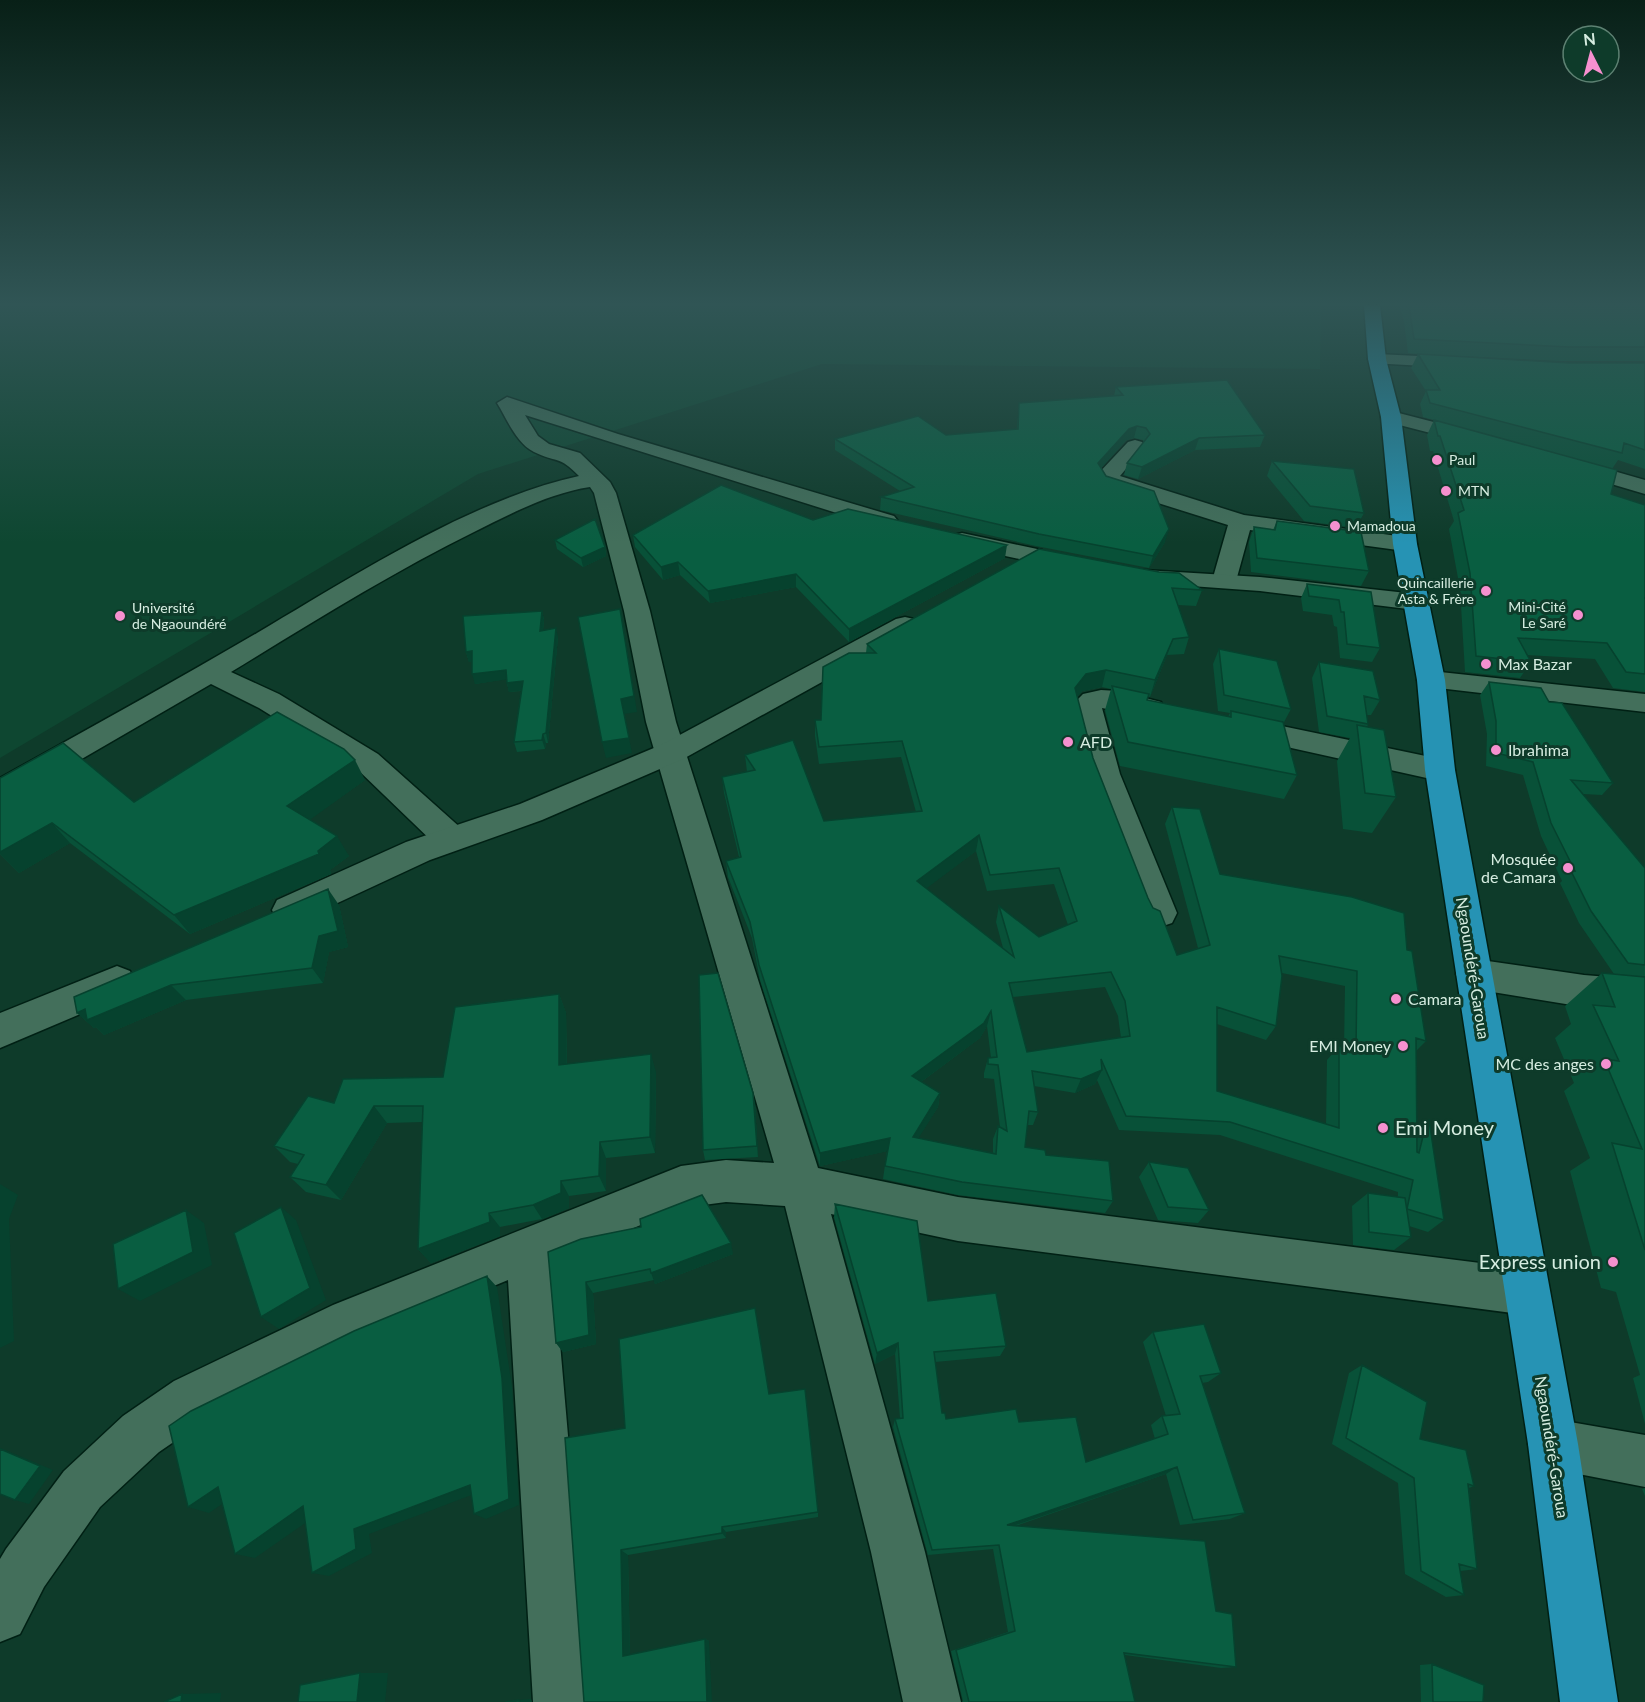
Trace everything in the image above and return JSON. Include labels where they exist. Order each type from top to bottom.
[{"type":"highway","name":"Ngaoundéré-Garoua","points":[[1383,384],[1391,417],[1405,544],[1431,680],[1440,770],[1553,1444],[1588,1702]]},
{"type":"street","points":[[907,527],[842,510],[507,403],[530,441],[584,468],[602,487],[608,501],[637,611],[653,693],[802,1186],[898,1552],[932,1702]]},
{"type":"street","points":[[1391,417],[1491,443]]},
{"type":"street","points":[[0,792],[210,673],[349,589],[456,532],[546,490],[569,482],[611,438]]},
{"type":"street","points":[[1135,446],[1108,476],[1112,481],[1241,522],[1405,544]]},
{"type":"street","points":[[1557,461],[1645,487]]},
{"type":"street","points":[[1224,581],[1241,522]]},
{"type":"street","points":[[940,535],[1045,557],[1002,572]]},
{"type":"street","points":[[1127,574],[1155,579],[1224,581],[1416,602]]},
{"type":"street","points":[[266,921],[450,838],[531,812],[672,752],[930,611]]},
{"type":"street","points":[[210,673],[269,701],[367,761],[450,838]]},
{"type":"street","points":[[1431,680],[1645,703]]},
{"type":"street","points":[[1160,913],[1106,774],[1087,704],[1092,700],[1102,698],[1184,716]]},
{"type":"street","points":[[1219,723],[1440,770]]},
{"type":"street","points":[[0,1031],[144,971]]},
{"type":"street","points":[[1474,974],[1584,991],[1645,996]]},
{"type":"street","points":[[0,1614],[25,1568],[82,1489],[141,1434],[192,1399],[340,1327],[529,1247],[681,1187],[726,1181],[802,1186],[958,1219],[1527,1292]]},
{"type":"street","points":[[529,1247],[562,1702]]},
{"type":"street","points":[[1553,1444],[1645,1461]]},
{"type":"shaded area","points":[[0,384],[758,384],[478,474],[0,758]]},
{"type":"building","points":[[1230,384],[1265,435],[1199,438],[1142,467],[1127,463],[1150,434],[1146,428],[1137,426],[1129,429],[1098,463],[1106,476],[1154,491],[1169,529],[1153,556],[1039,534],[881,497],[914,487],[835,439],[918,416],[946,435],[1018,429],[1019,403],[1123,395],[1116,387]]},
{"type":"building","points":[[1437,384],[1645,384],[1645,450],[1624,443],[1622,453],[1430,403],[1426,390],[1440,390]]},
{"type":"building","points":[[1434,420],[1617,470],[1611,494],[1645,505],[1645,674],[1626,672],[1607,643],[1518,638],[1531,662],[1476,656],[1470,573],[1458,513],[1464,510]]},
{"type":"building","points":[[1272,461],[1354,469],[1364,513],[1310,506]]},
{"type":"building","points":[[721,485],[813,520],[848,509],[1007,545],[849,629],[796,574],[708,591],[678,562],[661,567],[633,535]]},
{"type":"building","points":[[595,519],[605,547],[581,558],[555,540]]},
{"type":"building","points":[[1277,521],[1361,532],[1369,571],[1257,558],[1254,527],[1275,530]]},
{"type":"building","points":[[1039,549],[1159,572],[1179,573],[1202,590],[1172,588],[1189,637],[1173,639],[1155,680],[1106,670],[1086,674],[1075,688],[1093,758],[1148,898],[1153,908],[1160,911],[1177,955],[1210,945],[1172,807],[1200,809],[1220,874],[1352,897],[1404,913],[1407,950],[1412,951],[1426,1041],[1416,1038],[1417,1152],[1419,1153],[1427,1120],[1429,1120],[1444,1220],[1407,1209],[1413,1180],[1230,1122],[1126,1116],[1101,1059],[1102,1070],[1081,1079],[1032,1071],[1038,1112],[1029,1111],[1025,1147],[1045,1150],[1046,1155],[1109,1161],[1113,1201],[962,1182],[885,1166],[890,1138],[820,1153],[759,965],[750,922],[726,861],[741,857],[722,777],[755,770],[745,755],[793,740],[824,821],[922,811],[902,741],[819,747],[815,720],[821,720],[823,667],[849,653],[876,653],[867,644]],"holes":[[[979,835],[990,875],[1059,868],[1077,921],[1039,937],[999,906],[1014,957],[917,881]],[[1279,956],[1357,971],[1356,1050],[1339,1046],[1339,1128],[1217,1091],[1217,1007],[1276,1026],[1282,976]],[[1111,972],[1125,1001],[1130,1036],[1027,1052],[1009,983]],[[991,1011],[997,1057],[988,1058],[988,1064],[998,1065],[1007,1131],[998,1126],[996,1154],[913,1137],[940,1093],[912,1076],[984,1023]]]},
{"type":"building","points":[[1307,584],[1371,592],[1380,648],[1347,644],[1344,612],[1341,612],[1339,600],[1309,596]]},
{"type":"building","points":[[620,609],[634,696],[621,699],[629,738],[602,742],[578,617]]},
{"type":"building","points":[[542,611],[540,631],[556,628],[546,733],[543,734],[542,740],[514,742],[523,681],[507,683],[506,670],[472,674],[472,651],[466,652],[463,616]]},
{"type":"building","points":[[1219,649],[1277,661],[1291,709],[1224,695]]},
{"type":"building","points":[[1319,662],[1373,671],[1380,700],[1364,696],[1368,724],[1327,716]]},
{"type":"building","points":[[1489,682],[1541,688],[1549,702],[1562,703],[1613,783],[1571,780],[1645,868],[1645,965],[1628,963],[1591,911],[1571,871],[1575,871],[1551,823],[1533,762],[1496,753],[1496,721]]},
{"type":"building","points":[[1112,686],[1149,694],[1147,700],[1231,717],[1231,711],[1283,722],[1297,775],[1128,742]]},
{"type":"building","points":[[277,712],[344,749],[355,760],[287,806],[337,836],[318,851],[319,854],[174,915],[52,823],[0,852],[0,778],[63,743],[134,802]]},
{"type":"building","points":[[1357,725],[1384,730],[1396,797],[1365,793]]},
{"type":"building","points":[[328,889],[338,931],[319,936],[312,968],[171,985],[87,1020],[85,1009],[77,1013],[74,997]]},
{"type":"building","points":[[718,973],[753,1093],[757,1146],[703,1150],[699,975]]},
{"type":"building","points":[[1602,973],[1645,977],[1645,1250],[1612,1143],[1642,1149],[1604,1059],[1619,1061],[1593,1005],[1615,1007]]},
{"type":"building","points":[[559,994],[559,1065],[651,1054],[650,1137],[600,1142],[599,1176],[561,1181],[561,1193],[533,1205],[489,1213],[490,1222],[418,1249],[423,1106],[374,1106],[326,1185],[290,1177],[304,1155],[274,1146],[308,1096],[334,1103],[343,1079],[443,1077],[455,1007]]},
{"type":"building","points":[[1149,1162],[1188,1168],[1209,1210],[1168,1207]]},
{"type":"building","points":[[1368,1193],[1405,1198],[1411,1237],[1369,1232]]},
{"type":"building","points":[[702,1195],[731,1243],[651,1273],[650,1269],[586,1282],[589,1335],[556,1343],[548,1252],[581,1239],[641,1227],[640,1219]]},
{"type":"building","points":[[835,1204],[917,1221],[928,1301],[996,1293],[1006,1346],[934,1352],[942,1413],[945,1413],[946,1419],[1016,1409],[1019,1422],[1076,1417],[1086,1462],[1168,1434],[1162,1416],[1180,1414],[1153,1332],[1204,1324],[1221,1373],[1200,1376],[1245,1513],[1193,1520],[1177,1467],[1007,1525],[1205,1541],[1216,1611],[1232,1614],[1236,1667],[1124,1653],[1135,1702],[969,1702],[956,1650],[1015,1631],[999,1545],[932,1550],[895,1419],[903,1418],[898,1343],[877,1353]]},
{"type":"building","points":[[281,1207],[310,1288],[261,1317],[234,1233]]},
{"type":"building","points":[[186,1210],[193,1252],[118,1289],[113,1244]]},
{"type":"building","points":[[487,1276],[502,1378],[509,1499],[474,1514],[470,1485],[354,1529],[356,1549],[312,1573],[303,1506],[235,1554],[218,1487],[188,1507],[169,1426],[191,1411],[354,1331]]},
{"type":"building","points":[[755,1308],[769,1394],[805,1389],[818,1512],[722,1527],[722,1533],[621,1550],[623,1656],[705,1639],[707,1702],[584,1702],[565,1438],[625,1428],[619,1339]]},
{"type":"building","points":[[1362,1365],[1427,1402],[1420,1439],[1466,1450],[1474,1486],[1468,1484],[1477,1569],[1459,1564],[1464,1595],[1421,1571],[1414,1478],[1346,1438]]},
{"type":"building","points":[[0,1449],[40,1466],[15,1500],[0,1494]]},
{"type":"building","points":[[1432,1664],[1484,1685],[1483,1702],[1433,1702]]},
{"type":"building","points":[[360,1673],[357,1702],[298,1702],[300,1685]]},
{"type":"building","points":[[182,1694],[181,1702],[164,1702]]},
{"type":"place","name":"Paul","points":[[1437,460]]},
{"type":"place","name":"MTN","points":[[1446,491]]},
{"type":"place","name":"Mamadoua","points":[[1335,526]]},
{"type":"place","name":"Quincaillerie Asta & Frère","points":[[1486,591]]},
{"type":"place","name":"Mini-Cité Le Saré","points":[[1578,615]]},
{"type":"place","name":"Université de Ngaoundéré","points":[[120,616]]},
{"type":"place","name":"Max Bazar","points":[[1486,664]]},
{"type":"place","name":"AFD","points":[[1068,742]]},
{"type":"place","name":"Ibrahima","points":[[1496,750]]},
{"type":"place","name":"Mosquée de Camara","points":[[1568,868]]},
{"type":"place","name":"Camara","points":[[1396,999]]},
{"type":"place","name":"EMI Money","points":[[1403,1046]]},
{"type":"place","name":"MC des anges","points":[[1606,1064]]},
{"type":"place","name":"Emi Money","points":[[1383,1128]]},
{"type":"place","name":"Express union","points":[[1613,1262]]}]
